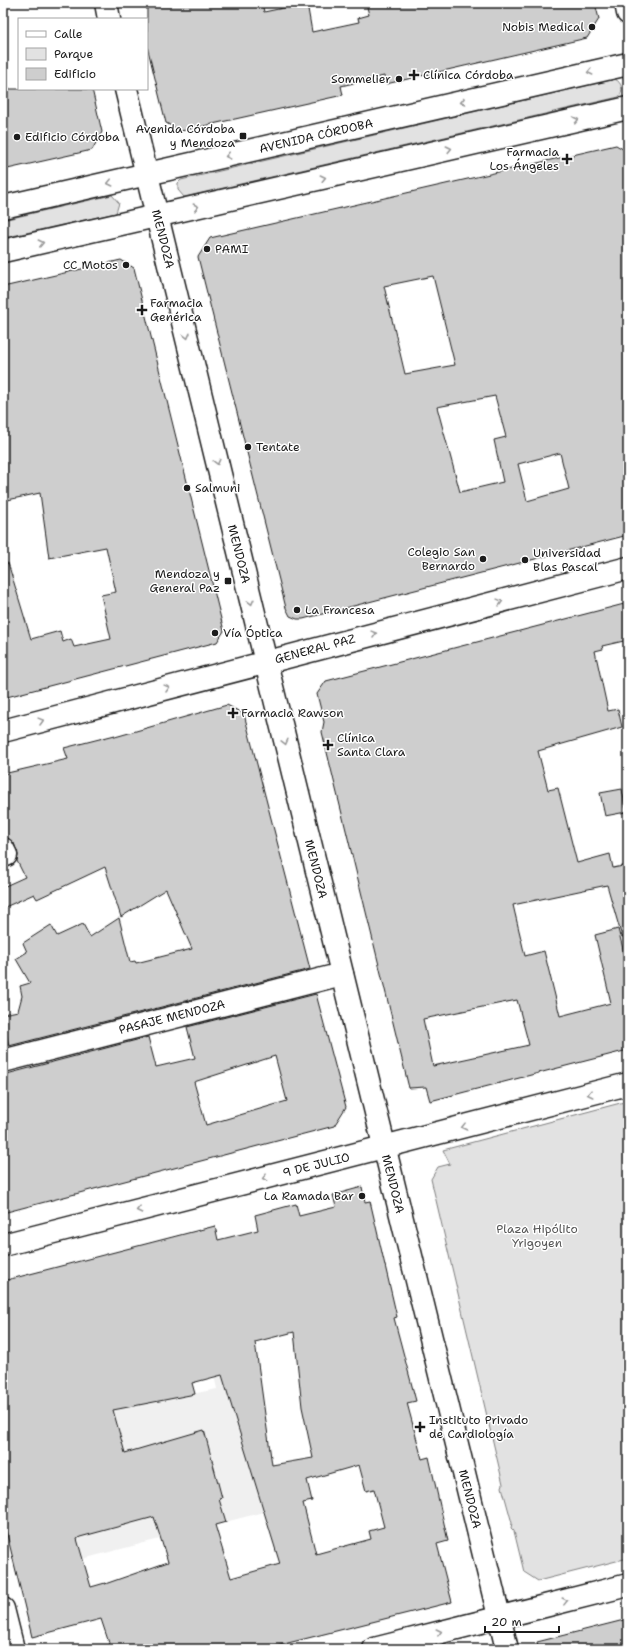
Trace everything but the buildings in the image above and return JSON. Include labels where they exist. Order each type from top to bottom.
[{"type":"street","points":[[106,3],[109,18]]},
{"type":"street","points":[[626,3],[628,13]]},
{"type":"street","name":"AVENIDA CÓRDOBA","points":[[3,207],[628,64]]},
{"type":"street","name":"MENDOZA","points":[[126,90],[507,1649]]},
{"type":"street","points":[[3,251],[628,108]]},
{"type":"street","name":"GENERAL PAZ","points":[[3,731],[628,568]]},
{"type":"street","name":"PASAJE MENDOZA","points":[[3,1061],[342,974]]},
{"type":"street","name":"9 DE JULIO","points":[[3,1245],[628,1084]]},
{"type":"street","points":[[374,1649],[628,1585]]},
{"type":"street","points":[[3,1609],[13,1649]]},
{"type":"shaded area","points":[[256,1356],[279,1508],[17,1576],[3,1519],[3,1454],[67,1419],[217,1389],[211,1362]]},
{"type":"green space","points":[[615,79],[622,87],[619,97],[184,197],[178,190],[178,183],[181,180]]},
{"type":"green space","points":[[112,195],[119,203],[116,213],[3,238],[3,220]]},
{"type":"green space","name":"Plaza Hipólito Yrigoyen","points":[[628,1101],[628,1558],[538,1581],[524,1572],[514,1531],[511,1528],[512,1523],[502,1487],[503,1484],[431,1179],[438,1167],[450,1164],[443,1150]]},
{"type":"place","name":"Nobis Medical","points":[[592,27]]},
{"type":"place","name":"Clínica Córdoba","points":[[414,75]]},
{"type":"place","name":"Sommelier","points":[[399,79]]},
{"type":"place","name":"Avenida Córdoba y Mendoza","points":[[243,136]]},
{"type":"place","name":"Edificio Córdoba","points":[[17,137]]},
{"type":"place","name":"Farmacia Los Ángeles","points":[[567,159]]},
{"type":"place","name":"PAMI","points":[[207,249]]},
{"type":"place","name":"CC Motos","points":[[126,265]]},
{"type":"place","name":"Farmacia Genérica","points":[[142,310]]},
{"type":"place","name":"Tentate","points":[[248,447]]},
{"type":"place","name":"Salmuni","points":[[187,488]]},
{"type":"place","name":"Colegio San Bernardo","points":[[483,559]]},
{"type":"place","name":"Universidad Blas Pascal","points":[[525,560]]},
{"type":"place","name":"Mendoza y General Paz","points":[[228,581]]},
{"type":"place","name":"La Francesa","points":[[297,610]]},
{"type":"place","name":"Vía Óptica","points":[[215,633]]},
{"type":"place","name":"Farmacia Rawson","points":[[233,713]]},
{"type":"place","name":"Clínica Santa Clara","points":[[328,745]]},
{"type":"place","name":"La Ramada Bar","points":[[362,1196]]},
{"type":"place","name":"Instituto Privado de Cardiología","points":[[420,1427]]}]
